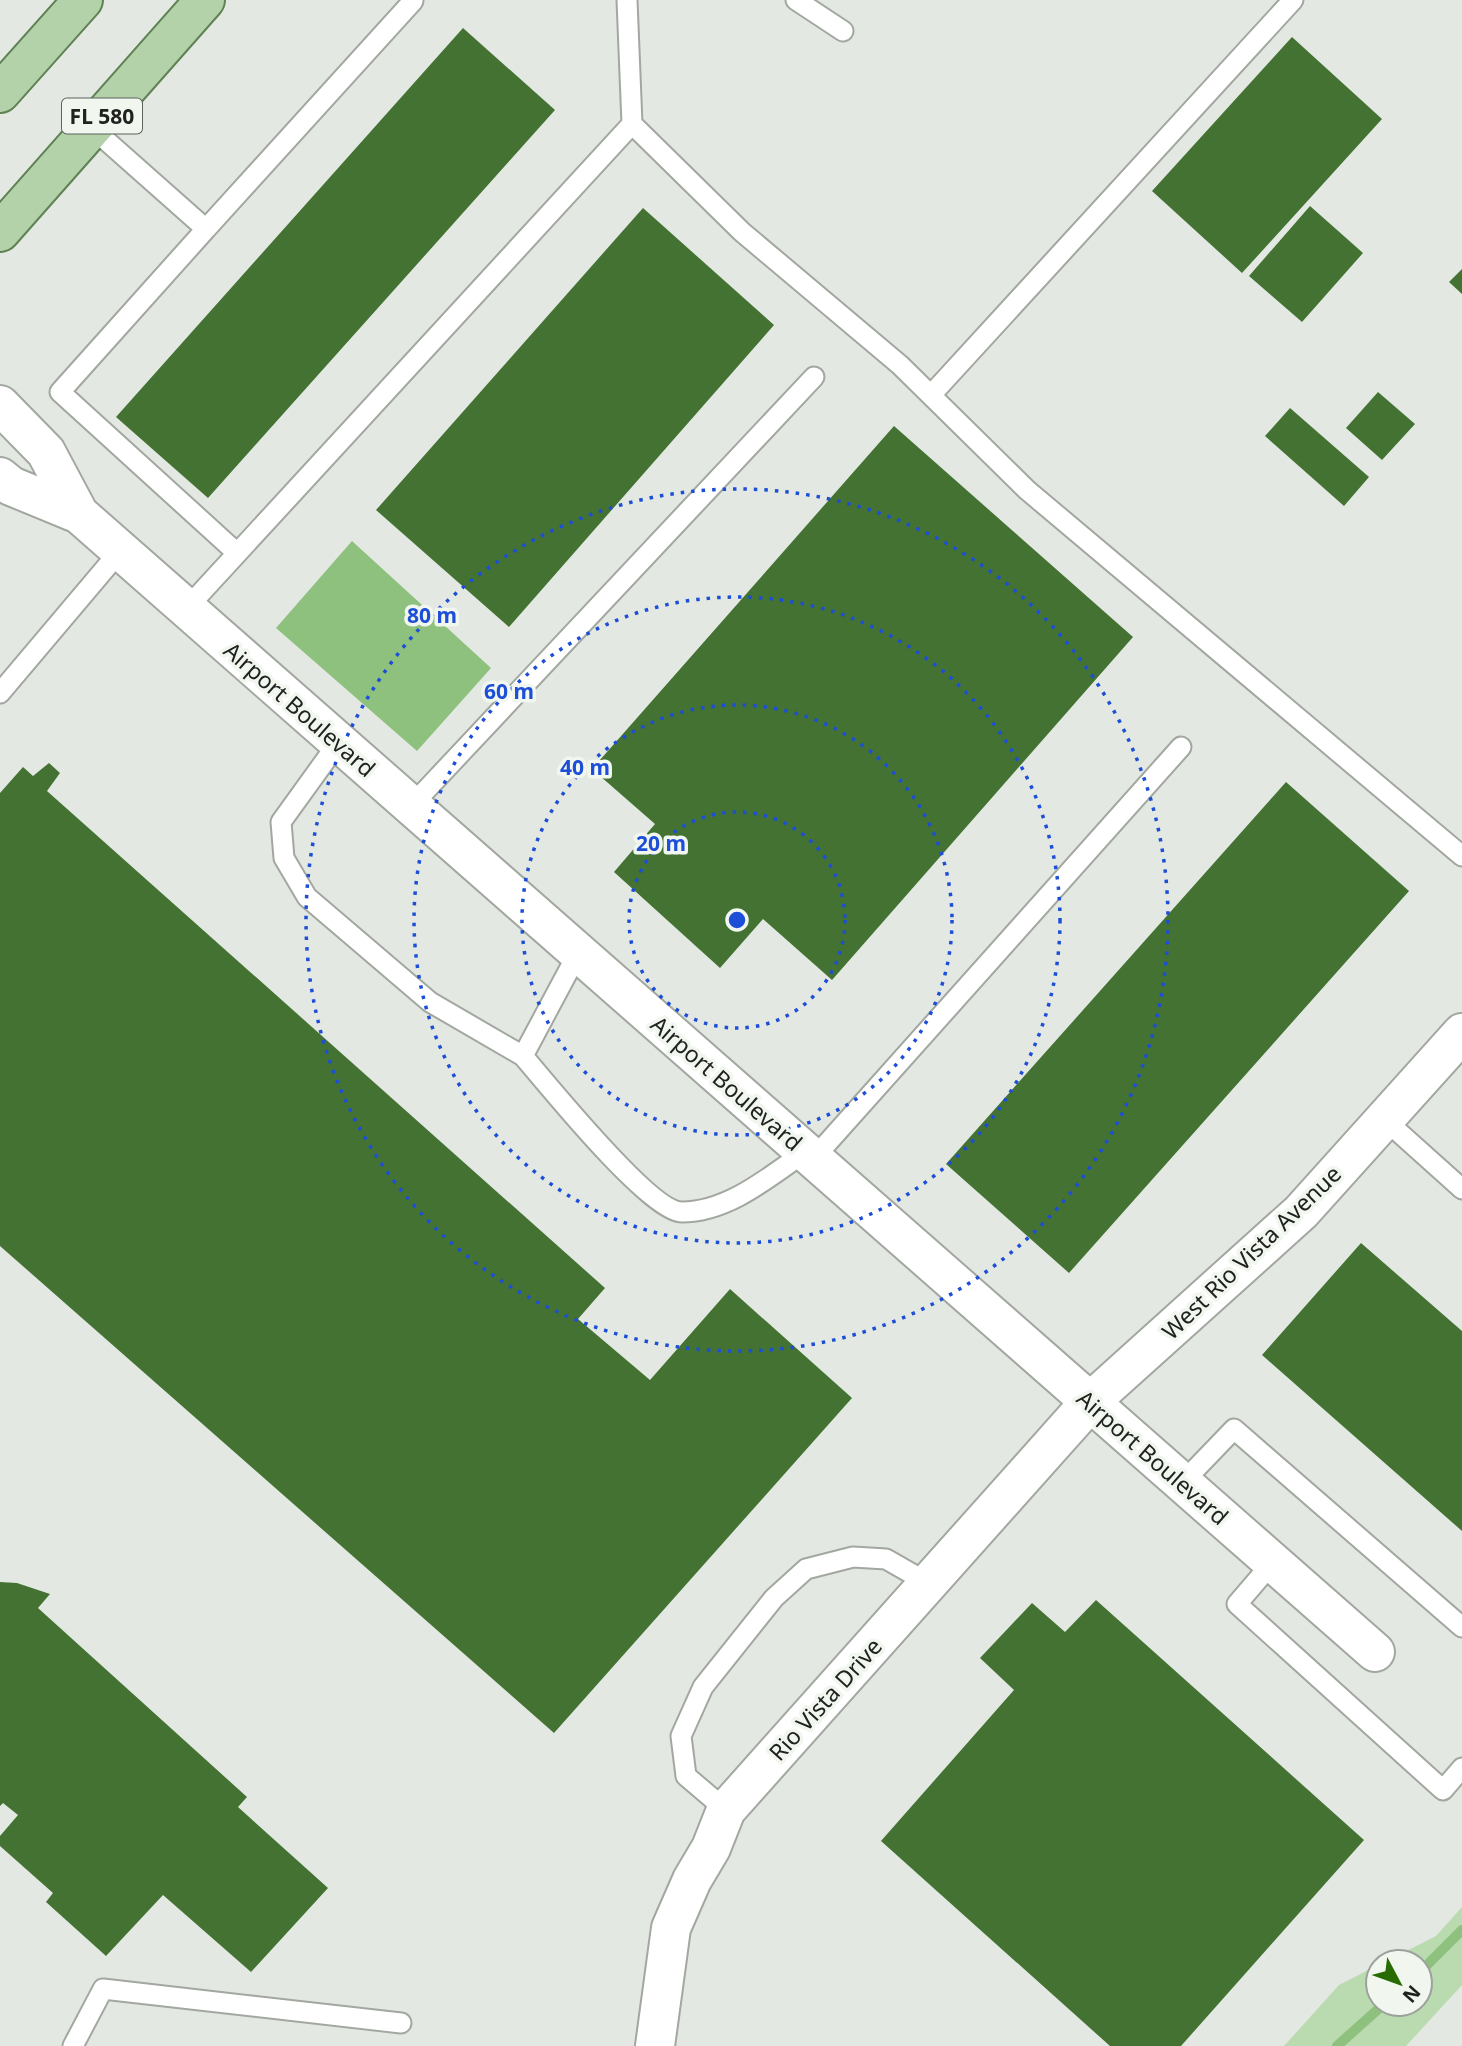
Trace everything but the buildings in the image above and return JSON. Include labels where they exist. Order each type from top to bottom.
[{"type":"main road","points":[[0,93],[83,0]]},
{"type":"main road","name":"FL 580","points":[[0,232],[205,0]]},
{"type":"street","name":"Airport Boulevard","points":[[0,405],[46,452],[79,513],[120,551],[1375,1652]]},
{"type":"street","name":"Airport Boulevard","points":[[0,477],[11,486],[79,513]]},
{"type":"street","name":"West Rio Vista Avenue","points":[[1090,1402],[1301,1212],[1462,1033]]},
{"type":"street","name":"Rio Vista Drive","points":[[655,2046],[671,1928],[692,1880],[711,1848],[726,1810],[1090,1402]]},
{"type":"lane","points":[[626,0],[632,124],[742,232],[900,365],[1027,490],[1462,856]]},
{"type":"lane","points":[[796,0],[843,31]]},
{"type":"lane","points":[[931,395],[1293,0]]},
{"type":"lane","points":[[237,554],[60,392],[413,1]]},
{"type":"lane","points":[[186,610],[632,124]]},
{"type":"lane","points":[[92,128],[206,229]]},
{"type":"lane","points":[[411,806],[814,377]]},
{"type":"lane","points":[[0,693],[120,551]]},
{"type":"lane","points":[[338,743],[281,822],[284,858],[307,897],[430,1002],[523,1056],[639,1187],[678,1212],[707,1210],[758,1185],[809,1155],[1181,747]]},
{"type":"lane","points":[[523,1056],[578,953]]},
{"type":"lane","points":[[1384,1119],[1462,1189]]},
{"type":"lane","points":[[1182,1483],[1234,1429],[1462,1627]]},
{"type":"lane","points":[[726,1810],[686,1776],[681,1736],[703,1687],[774,1598],[806,1569],[853,1556],[886,1559],[928,1583]]},
{"type":"lane","points":[[1273,1562],[1237,1604],[1443,1790],[1462,1768]]},
{"type":"lane","points":[[73,2046],[103,1989],[401,2023]]},
{"type":"shaded area","points":[[352,541],[491,668],[417,751],[276,628]]},
{"type":"shaded area","points":[[1462,1907],[1462,1985],[1434,2016],[1434,1948],[1412,1948],[1436,1936]]},
{"type":"shaded area","points":[[1364,1972],[1364,2018],[1432,2018],[1406,2046],[1284,2046],[1339,1985]]},
{"type":"waterway","points":[[1434,1958],[1462,1930]]},
{"type":"waterway","points":[[1337,2046],[1368,2018]]}]
